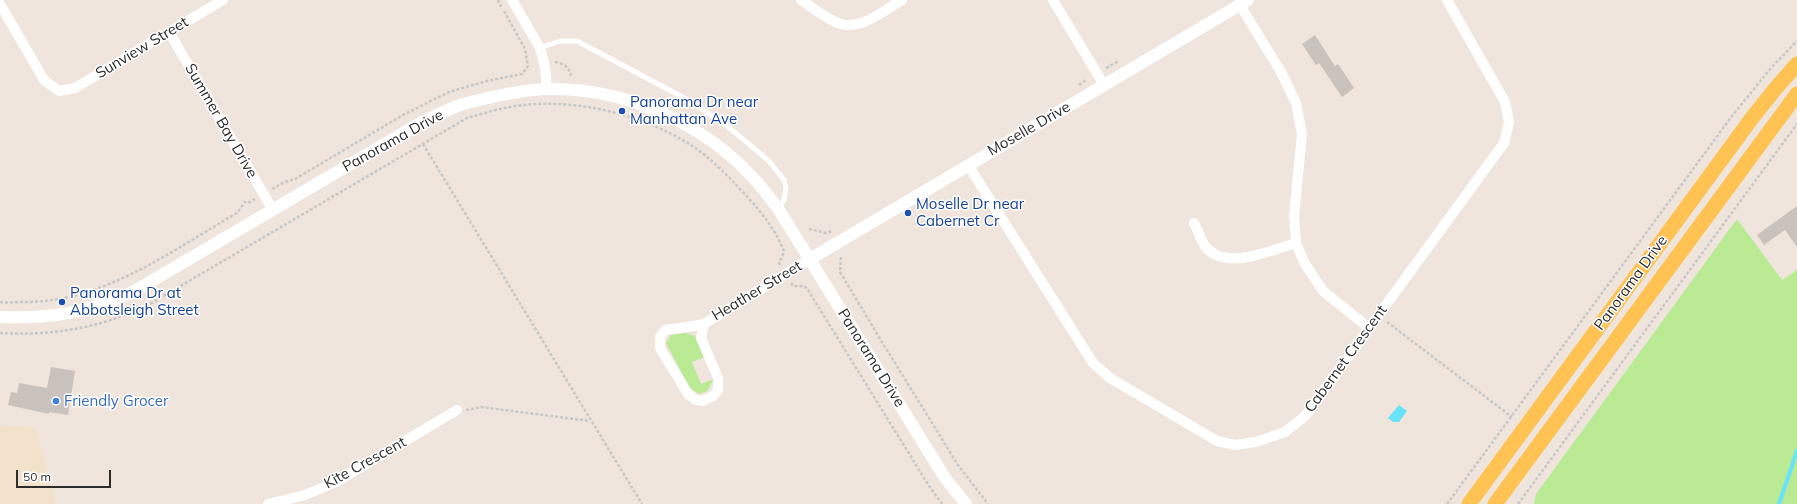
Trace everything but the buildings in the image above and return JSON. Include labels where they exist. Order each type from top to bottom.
[{"type":"main road","name":"Panorama Drive","points":[[1469,504],[1752,118],[1797,64]]},
{"type":"main road","name":"Panorama Drive","points":[[1494,504],[1797,94]]},
{"type":"street","name":"Sunview Street","points":[[0,4],[44,80],[59,91],[76,88],[223,0]]},
{"type":"street","points":[[512,0],[540,48],[545,67],[546,89]]},
{"type":"street","points":[[801,0],[840,24],[852,26],[862,23],[902,0]]},
{"type":"street","points":[[1053,0],[1104,85]]},
{"type":"street","name":"Cabernet Crescent","points":[[968,165],[1093,363],[1110,378],[1218,441],[1235,445],[1256,442],[1285,432],[1305,416],[1504,143],[1509,122],[1505,102],[1447,0]]},
{"type":"street","points":[[1244,2],[1296,102],[1302,134],[1294,216],[1296,243],[1305,264],[1323,291],[1370,328]]},
{"type":"street","name":"Moselle Drive","points":[[810,259],[1244,2]]},
{"type":"street","name":"Summer Bay Drive","points":[[169,32],[273,210]]},
{"type":"street","name":"Panorama Drive","points":[[0,317],[28,318],[64,315],[115,300],[133,292],[428,119],[462,105],[510,93],[546,89],[587,91],[632,101],[674,118],[709,140],[729,155],[756,181],[779,210],[945,478],[966,504]]},
{"type":"street","points":[[1194,223],[1206,246],[1221,256],[1241,259],[1296,243]]},
{"type":"street","name":"Heather Street","points":[[704,324],[701,338],[718,378],[718,390],[713,396],[703,401],[696,400],[688,394],[660,348],[660,337],[665,330],[704,324],[810,259]]},
{"type":"street","name":"Kite Crescent","points":[[268,504],[305,495],[336,482],[457,410]]},
{"type":"lane","points":[[540,48],[560,41],[577,41],[688,100],[726,125],[769,161],[784,180],[786,188],[784,200],[779,210]]},
{"type":"path","points":[[0,302],[43,302],[95,290],[136,272],[237,213],[245,202],[248,203],[285,182],[295,179],[403,115],[449,92],[487,80],[522,74],[528,66],[525,49],[498,0]]},
{"type":"path","points":[[1447,504],[1732,116],[1771,68],[1797,40]]},
{"type":"path","points":[[0,333],[56,333],[73,330],[129,314],[148,305],[467,118],[523,105],[546,104],[605,109],[661,130],[697,149],[726,175],[764,215],[784,252],[779,263],[793,286],[804,286],[808,290],[929,486],[942,504]]},
{"type":"path","points":[[1518,504],[1797,124]]},
{"type":"path","points":[[422,144],[642,504]]},
{"type":"path","points":[[841,257],[840,272],[866,316],[958,465],[988,504]]},
{"type":"path","points":[[1379,315],[1525,427]]},
{"type":"path","points":[[457,410],[481,408],[591,421]]},
{"type":"shaded area","points":[[0,425],[36,428],[56,504],[0,504]]},
{"type":"green space","points":[[1737,219],[1782,280],[1797,270],[1797,504],[1534,504],[1536,494]]},
{"type":"green space","points":[[685,333],[695,336],[704,357],[692,362],[701,384],[714,379],[707,391],[699,394],[690,388],[666,343],[671,335]]},
{"type":"water","points":[[1399,405],[1407,411],[1399,422],[1393,422],[1388,418]]},
{"type":"waterway","points":[[1779,504],[1797,451]]},
{"type":"place","name":"Panorama Dr near Manhattan Ave","points":[[622,111]]},
{"type":"place","name":"Moselle Dr near Cabernet Cr","points":[[908,213]]},
{"type":"place","name":"Panorama Dr at Abbotsleigh Street","points":[[62,302]]},
{"type":"place","name":"Friendly Grocer","points":[[56,401]]}]
